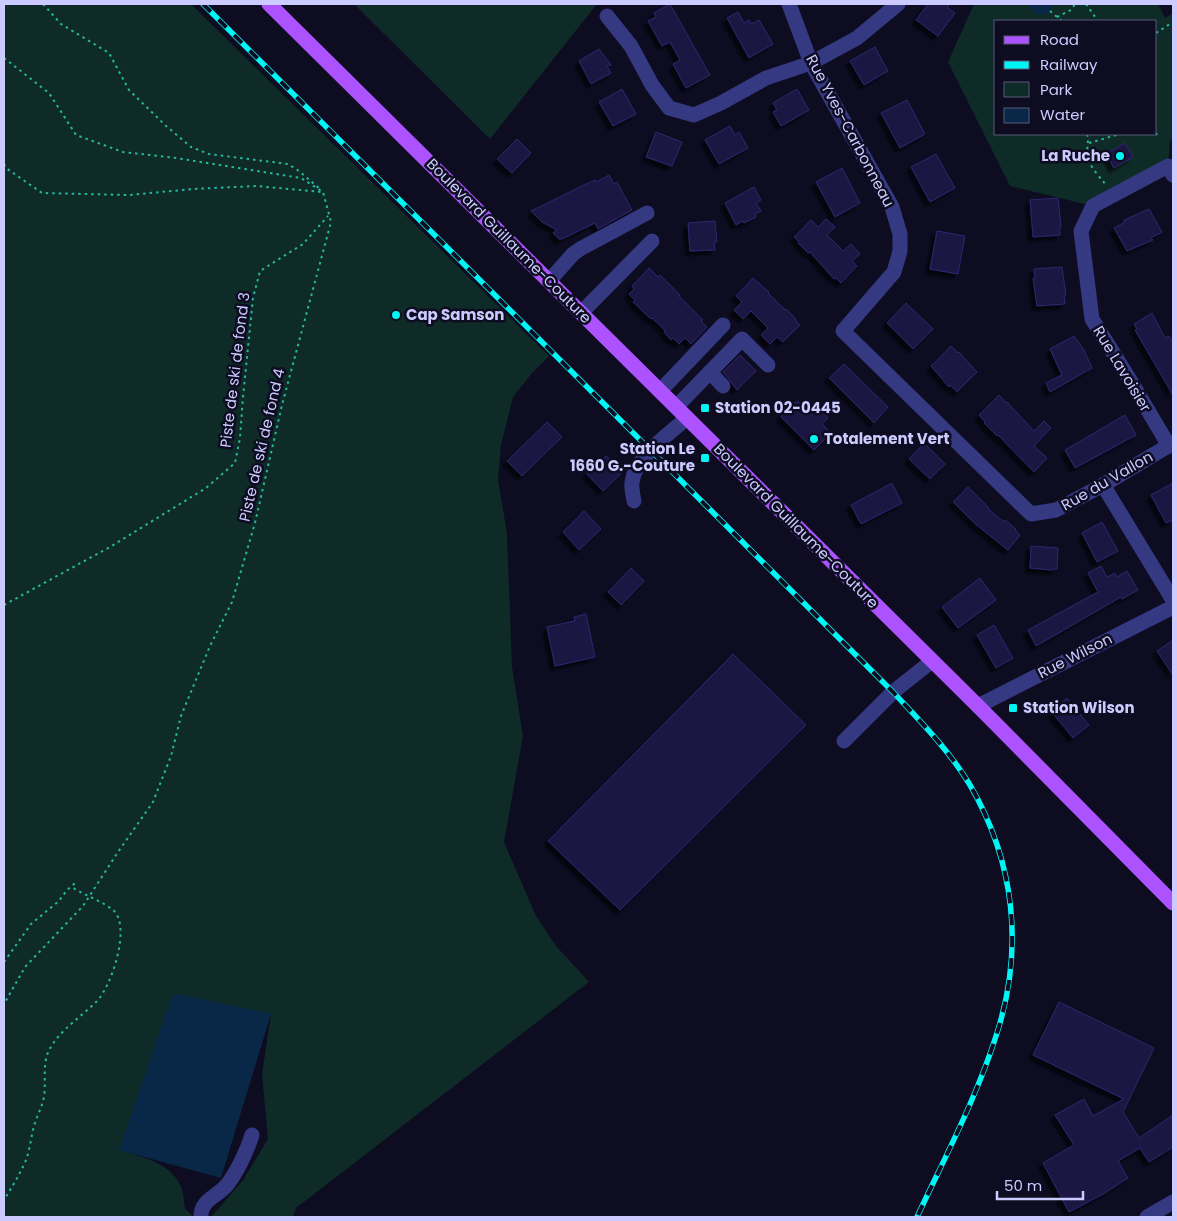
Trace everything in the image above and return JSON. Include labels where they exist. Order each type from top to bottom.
[{"type":"main road","name":"Boulevard Guillaume-Couture","points":[[269,4],[978,706],[1173,903]]},
{"type":"street","name":"Rue Yves-Carbonneau","points":[[789,4],[811,63],[892,207],[900,234],[900,251],[894,272],[843,331]]},
{"type":"street","points":[[607,16],[632,46],[652,85],[669,108],[694,115],[722,103],[766,78],[811,63],[857,38],[898,4]]},
{"type":"street","name":"Rue Lavoisier","points":[[1171,444],[1092,319],[1081,231],[1093,206],[1168,166],[1173,175]]},
{"type":"street","points":[[549,281],[573,254],[580,249],[647,213]]},
{"type":"street","points":[[581,313],[652,241]]},
{"type":"street","points":[[660,391],[723,325]]},
{"type":"street","name":"Rue du Vallon","points":[[843,331],[1031,514],[1056,510],[1103,485],[1171,444]]},
{"type":"street","points":[[676,407],[742,339],[768,365]]},
{"type":"street","points":[[710,372],[723,386]]},
{"type":"street","points":[[634,501],[631,483],[636,467],[687,418]]},
{"type":"street","points":[[1103,485],[1173,600]]},
{"type":"street","name":"Rue Wilson","points":[[978,706],[1173,607]]},
{"type":"street","points":[[844,741],[892,692],[932,661]]},
{"type":"street","points":[[201,1217],[200,1211],[204,1204],[227,1185],[247,1149],[252,1135]]},
{"type":"street","points":[[1147,1217],[1173,1202]]},
{"type":"path","points":[[43,4],[61,24],[109,53],[129,90],[191,147],[209,154],[288,164],[323,192]]},
{"type":"path","points":[[1057,17],[1071,10],[1076,4]]},
{"type":"path","points":[[1086,4],[1097,20]]},
{"type":"path","points":[[1050,11],[1061,20]]},
{"type":"path","points":[[1157,32],[1173,22]]},
{"type":"path","points":[[4,58],[49,93],[76,135],[123,152],[176,158],[302,178],[323,192]]},
{"type":"path","points":[[1087,135],[1089,163],[1113,195]]},
{"type":"path","points":[[1089,143],[1117,135]]},
{"type":"path","points":[[4,164],[6,168],[42,193],[129,196],[193,189],[256,186],[323,192]]},
{"type":"path","name":"Piste de ski de fond 3","points":[[4,605],[110,547],[206,488],[235,463],[240,438],[253,298],[260,271],[303,244],[329,217],[323,192]]},
{"type":"path","name":"Piste de ski de fond 4","points":[[4,1004],[25,967],[83,906],[153,802],[171,756],[181,716],[210,646],[232,602],[255,523],[284,396],[331,222],[323,192]]},
{"type":"path","points":[[4,962],[31,924],[59,902],[67,890],[74,884],[73,888],[114,911],[119,919],[122,934],[116,961],[102,995],[71,1023],[49,1050],[46,1058],[44,1096],[34,1126],[27,1158],[4,1200]]},
{"type":"green space","points":[[4,4],[191,4],[549,356],[532,373],[513,397],[501,445],[498,480],[507,533],[512,667],[523,736],[504,842],[536,916],[556,946],[589,982],[296,1208],[293,1217],[211,1217],[243,1180],[268,1139],[262,1074],[271,1014],[119,1150],[156,1162],[171,1173],[182,1189],[185,1209],[194,1217],[4,1217]]},
{"type":"green space","points":[[354,4],[597,4],[490,139]]},
{"type":"green space","points":[[974,4],[1158,4],[1165,18],[1173,13],[1173,139],[1170,141],[1168,166],[1093,206],[1010,186],[948,62]]},
{"type":"water","points":[[1028,4],[1053,4],[1050,11],[1044,15],[1034,12]]},
{"type":"water","points":[[178,994],[271,1014],[221,1178],[119,1150],[172,996]]},
{"type":"building","points":[[670,4],[710,75],[686,88],[673,64],[680,60],[670,42],[662,46],[648,21],[656,17],[654,13]]},
{"type":"building","points":[[928,4],[950,4],[947,7],[955,13],[938,36],[916,20]]},
{"type":"building","points":[[738,12],[744,23],[749,20],[751,24],[759,20],[773,44],[749,58],[727,18]]},
{"type":"building","points":[[875,47],[888,71],[864,85],[850,61]]},
{"type":"building","points":[[599,49],[611,65],[607,66],[611,73],[591,84],[579,61]]},
{"type":"building","points":[[622,89],[636,114],[613,126],[599,102]]},
{"type":"building","points":[[797,89],[809,110],[781,126],[773,112],[777,110],[773,103]]},
{"type":"building","points":[[907,100],[925,134],[900,148],[881,113]]},
{"type":"building","points":[[730,126],[735,135],[739,132],[748,148],[719,164],[705,140]]},
{"type":"building","points":[[656,132],[682,142],[672,166],[646,157]]},
{"type":"building","points":[[517,139],[531,153],[512,173],[497,159]]},
{"type":"building","name":"La Ruche","points":[[1125,143],[1133,157],[1114,168],[1106,154]]},
{"type":"building","points":[[936,154],[955,188],[930,202],[911,167]]},
{"type":"building","points":[[842,168],[860,203],[835,217],[816,182]]},
{"type":"building","points":[[609,175],[614,184],[617,182],[632,210],[598,229],[595,223],[559,239],[553,233],[557,230],[542,222],[531,211],[584,185],[595,180],[596,182]]},
{"type":"building","points":[[754,187],[761,200],[756,203],[761,211],[755,214],[756,217],[736,225],[725,203]]},
{"type":"building","points":[[1058,198],[1060,235],[1033,237],[1030,200]]},
{"type":"building","points":[[1149,209],[1162,232],[1151,238],[1153,240],[1127,251],[1114,228],[1125,222],[1124,220]]},
{"type":"building","points":[[826,219],[835,227],[827,235],[843,251],[851,244],[860,254],[852,261],[857,266],[841,283],[836,278],[834,279],[794,237],[811,220],[818,227]]},
{"type":"building","points":[[715,221],[717,242],[714,242],[715,250],[690,251],[688,223]]},
{"type":"building","points":[[937,231],[965,236],[958,274],[930,269]]},
{"type":"building","points":[[1062,267],[1066,295],[1064,295],[1065,304],[1037,306],[1033,278],[1035,278],[1034,269]]},
{"type":"building","points":[[649,268],[658,277],[660,275],[680,295],[707,327],[691,344],[685,338],[679,344],[673,338],[671,340],[664,332],[666,331],[633,302],[635,300],[629,294],[634,289],[632,286]]},
{"type":"building","points":[[753,278],[800,325],[783,342],[777,337],[770,344],[761,335],[768,328],[751,311],[743,319],[734,310],[742,302],[736,296]]},
{"type":"building","points":[[906,303],[933,329],[913,349],[887,323]]},
{"type":"building","points":[[1152,313],[1165,338],[1169,336],[1173,342],[1173,395],[1135,330],[1137,329],[1134,324]]},
{"type":"building","points":[[1074,336],[1084,350],[1092,368],[1050,392],[1046,383],[1062,375],[1050,349]]},
{"type":"building","points":[[951,346],[977,372],[957,392],[950,385],[949,387],[931,366]]},
{"type":"building","points":[[740,355],[756,371],[737,390],[723,372]]},
{"type":"building","points":[[844,364],[888,407],[874,423],[829,378]]},
{"type":"building","points":[[999,395],[1034,431],[1044,421],[1051,428],[1034,446],[1047,458],[1034,472],[984,423],[979,415]]},
{"type":"building","points":[[808,399],[828,418],[822,424],[831,433],[814,450],[781,417],[789,406],[798,401],[801,406]]},
{"type":"building","points":[[1125,415],[1136,435],[1075,468],[1065,450]]},
{"type":"building","points":[[547,422],[562,437],[522,476],[507,461]]},
{"type":"building","points":[[924,443],[945,464],[930,479],[909,459]]},
{"type":"building","points":[[606,456],[616,465],[619,462],[626,469],[603,491],[587,474]]},
{"type":"building","points":[[892,483],[902,503],[861,524],[851,505]]},
{"type":"building","points":[[1173,483],[1173,520],[1166,523],[1151,495]]},
{"type":"building","points":[[968,487],[988,509],[1004,522],[1005,520],[1020,535],[1008,550],[974,523],[953,502]]},
{"type":"building","points":[[584,511],[601,529],[579,550],[563,532]]},
{"type":"building","points":[[1102,522],[1118,551],[1097,562],[1082,533]]},
{"type":"building","points":[[1031,546],[1058,548],[1057,569],[1030,568]]},
{"type":"building","points":[[1101,566],[1107,577],[1115,573],[1117,577],[1127,571],[1138,590],[1122,599],[1121,597],[1036,646],[1028,630],[1098,592],[1088,573]]},
{"type":"building","points":[[631,568],[644,581],[621,605],[608,592]]},
{"type":"building","points":[[980,578],[996,600],[958,628],[942,607]]},
{"type":"building","points":[[586,614],[595,657],[555,666],[547,627],[575,621],[574,617]]},
{"type":"building","points":[[994,625],[1013,658],[996,668],[977,635]]},
{"type":"building","points":[[1173,640],[1173,675],[1157,651]]},
{"type":"building","points":[[733,654],[806,725],[620,910],[548,841]]},
{"type":"building","points":[[1067,698],[1089,725],[1073,738],[1051,711]]},
{"type":"building","points":[[1059,1002],[1154,1048],[1123,1112],[1139,1138],[1173,1115],[1173,1147],[1149,1162],[1140,1148],[1118,1161],[1128,1178],[1069,1212],[1043,1163],[1074,1145],[1055,1115],[1084,1099],[1093,1116],[1124,1099],[1033,1055]]},
{"type":"railway","points":[[203,4],[893,692],[944,748],[970,785],[997,845],[1005,875],[1011,906],[1011,969],[1005,1001],[989,1057],[960,1126],[917,1217]]},
{"type":"place","name":"La Ruche","points":[[1120,156]]},
{"type":"place","name":"Cap Samson","points":[[396,315]]},
{"type":"place","name":"Station 02-0445","points":[[705,408]]},
{"type":"place","name":"Totalement Vert","points":[[814,439]]},
{"type":"place","name":"Station Le 1660 G.-Couture","points":[[705,458]]},
{"type":"place","name":"Station Wilson","points":[[1013,708]]}]
